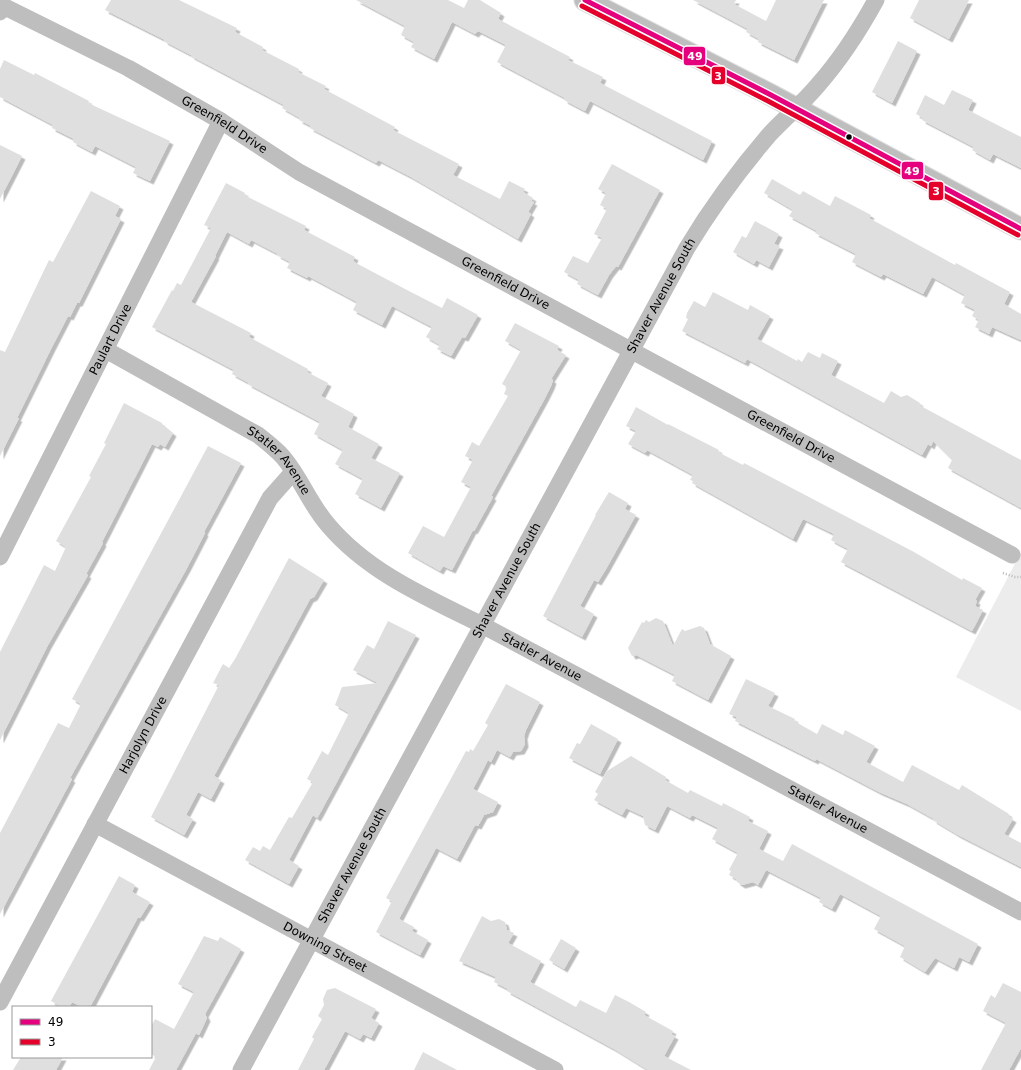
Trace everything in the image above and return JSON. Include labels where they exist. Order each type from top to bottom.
[{"type":"main road","points":[[585,0],[796,108],[1021,229]]},
{"type":"street","name":"Shaver Avenue South","points":[[241,1070],[313,940],[482,624],[687,248],[710,210],[770,134],[818,86],[842,56],[876,0]]},
{"type":"street","name":"Greenfield Drive","points":[[1,9],[128,68],[221,122],[299,172],[1012,555]]},
{"type":"street","name":"Paulart Drive","points":[[0,557],[221,122]]},
{"type":"street","name":"Statler Avenue","points":[[106,350],[258,435],[283,457],[328,526],[368,564],[402,584],[482,624],[1021,912]]},
{"type":"street","name":"Harjolyn Drive","points":[[0,1002],[270,498],[293,472]]},
{"type":"street","name":"Downing Street","points":[[95,824],[555,1070]]},
{"type":"path","points":[[1003,573],[1015,577],[1021,577]]},
{"type":"shaded area","points":[[1021,552],[1021,711],[956,677]]},
{"type":"building","points":[[111,0],[179,0],[237,28],[235,32],[263,47],[262,50],[299,69],[298,72],[326,86],[324,89],[395,127],[393,130],[459,164],[453,175],[500,199],[509,181],[525,189],[523,192],[533,198],[531,201],[534,202],[528,212],[531,214],[518,239],[411,177],[378,160],[376,163],[310,128],[311,126],[299,120],[300,118],[282,108],[284,105],[191,56],[164,41],[165,40],[105,10]]},
{"type":"building","points":[[356,0],[448,0],[464,8],[468,0],[480,0],[501,13],[498,19],[570,57],[568,60],[603,77],[600,83],[712,141],[703,160],[590,101],[585,111],[564,100],[565,98],[497,62],[506,45],[478,31],[475,34],[452,22],[434,59],[411,47],[414,42],[401,35],[405,26]]},
{"type":"building","points":[[693,0],[736,0],[734,4],[766,21],[776,0],[824,0],[794,60],[758,42],[759,39],[746,32],[748,29]]},
{"type":"building","points":[[919,0],[969,0],[949,39],[910,18]]},
{"type":"building","points":[[898,41],[917,51],[892,103],[872,92]]},
{"type":"building","points":[[4,60],[34,75],[35,73],[89,101],[88,103],[170,141],[150,181],[133,173],[136,167],[95,146],[92,152],[73,142],[74,139],[52,128],[53,125],[0,97],[0,69]]},
{"type":"building","points":[[952,90],[973,100],[968,110],[1021,137],[1021,168],[993,154],[990,160],[972,150],[974,147],[922,120],[923,118],[916,114],[925,95],[944,105]]},
{"type":"building","points":[[0,145],[22,156],[0,199]]},
{"type":"building","points":[[612,164],[660,190],[618,267],[616,266],[609,275],[598,295],[577,284],[579,280],[564,272],[573,256],[588,263],[602,238],[594,234],[607,209],[600,205],[606,193],[598,189]]},
{"type":"building","points":[[772,179],[800,195],[803,191],[830,206],[835,196],[871,215],[869,218],[955,265],[956,263],[1010,292],[1004,304],[1021,314],[1021,340],[992,327],[989,334],[975,327],[979,320],[972,316],[975,310],[961,303],[965,295],[932,277],[923,294],[883,274],[881,277],[852,262],[856,254],[815,233],[817,231],[789,216],[793,210],[764,193]]},
{"type":"building","points":[[226,183],[245,193],[244,195],[306,226],[304,230],[355,257],[353,261],[356,263],[407,290],[442,308],[447,298],[478,315],[465,338],[462,337],[451,356],[437,349],[440,345],[426,337],[432,327],[392,306],[382,325],[353,310],[357,302],[308,276],[307,278],[287,268],[290,262],[277,255],[278,254],[251,240],[249,244],[227,232],[191,302],[251,333],[249,337],[308,369],[307,372],[328,383],[321,396],[354,414],[348,427],[379,444],[371,458],[400,473],[381,508],[355,494],[363,479],[335,464],[343,450],[314,434],[320,422],[248,384],[249,383],[232,374],[234,370],[152,327],[172,290],[173,291],[177,283],[181,285],[211,228],[204,225]]},
{"type":"building","points":[[91,191],[120,206],[115,216],[121,219],[79,303],[77,303],[70,317],[68,316],[52,347],[0,456],[0,350],[5,352],[49,260],[53,262]]},
{"type":"building","points":[[755,221],[779,234],[774,244],[780,246],[769,267],[756,260],[754,264],[733,252],[742,236],[746,238]]},
{"type":"building","points":[[713,292],[748,310],[750,305],[770,316],[757,339],[797,361],[798,359],[802,362],[808,352],[820,358],[822,353],[838,361],[831,375],[884,403],[891,391],[901,397],[907,395],[920,403],[919,405],[1021,460],[1021,508],[948,468],[952,460],[933,441],[931,446],[928,444],[922,455],[747,359],[745,363],[682,331],[688,319],[686,318],[687,313],[694,301],[705,307]]},
{"type":"building","points":[[515,323],[559,346],[557,350],[566,355],[551,379],[553,380],[551,386],[491,496],[493,497],[474,531],[473,530],[452,570],[443,566],[440,571],[408,553],[423,526],[444,537],[471,487],[461,482],[473,460],[465,456],[472,442],[479,446],[508,396],[504,394],[507,387],[502,384],[521,350],[505,341]]},
{"type":"building","points":[[124,403],[162,423],[173,433],[165,447],[160,444],[158,447],[152,444],[86,574],[88,575],[48,645],[0,740],[0,652],[44,565],[55,571],[66,547],[56,541],[91,477],[89,476],[106,444],[104,443]]},
{"type":"building","points":[[636,407],[668,425],[719,450],[718,452],[743,465],[744,463],[914,552],[962,580],[963,578],[982,588],[975,600],[977,601],[975,606],[983,610],[972,631],[841,562],[848,549],[831,540],[834,534],[803,519],[793,539],[692,483],[693,481],[690,480],[693,475],[647,450],[645,453],[628,444],[636,431],[626,426]]},
{"type":"building","points":[[208,446],[241,463],[205,530],[205,533],[187,568],[70,778],[72,779],[0,914],[0,833],[58,723],[69,728],[81,704],[72,699]]},
{"type":"building","points":[[609,492],[628,503],[625,509],[636,515],[598,582],[594,580],[580,606],[594,614],[582,637],[543,616],[595,515]]},
{"type":"building","points":[[289,558],[324,580],[314,597],[310,599],[214,776],[221,780],[211,799],[198,792],[186,815],[193,819],[184,835],[151,817],[219,685],[213,683],[223,664],[229,668],[235,659]]},
{"type":"building","points":[[656,618],[663,621],[673,646],[682,629],[685,631],[700,626],[704,628],[710,644],[731,656],[708,700],[672,681],[675,675],[636,655],[632,656],[628,648],[642,622],[644,623],[646,620],[649,622]]},
{"type":"building","points":[[388,621],[416,635],[319,815],[317,818],[313,815],[289,860],[299,866],[289,884],[245,860],[253,847],[260,851],[263,846],[270,850],[289,817],[292,818],[313,782],[307,779],[322,751],[328,755],[349,713],[335,705],[342,687],[378,683],[353,670],[367,645],[374,649]]},
{"type":"building","points":[[746,679],[775,693],[768,706],[795,719],[794,721],[817,734],[822,724],[843,735],[845,730],[875,746],[866,762],[903,782],[912,765],[959,790],[962,785],[1009,814],[1008,816],[1013,819],[1004,834],[1021,843],[1021,867],[958,835],[933,820],[934,819],[907,804],[879,792],[816,759],[815,761],[735,721],[737,717],[729,714]]},
{"type":"building","points":[[506,684],[540,702],[526,730],[524,736],[525,744],[521,751],[513,752],[510,757],[497,750],[491,762],[488,760],[473,789],[498,802],[493,812],[484,815],[478,826],[475,825],[457,859],[436,848],[399,919],[414,927],[412,931],[428,940],[420,955],[376,932],[392,901],[386,898],[466,751],[469,752],[470,749],[473,751],[488,725],[485,723]]},
{"type":"building","points":[[591,724],[618,739],[600,774],[569,758],[577,743],[580,744]]},
{"type":"building","points":[[631,756],[666,777],[665,780],[688,793],[690,790],[722,806],[723,803],[750,817],[748,821],[768,831],[759,849],[783,861],[792,844],[978,944],[969,962],[959,957],[954,968],[935,958],[925,972],[900,957],[905,946],[874,929],[881,916],[840,894],[832,909],[819,902],[821,898],[766,870],[758,885],[753,882],[742,885],[737,882],[736,879],[729,875],[731,871],[729,870],[738,853],[712,839],[718,828],[692,815],[690,818],[667,806],[655,830],[645,825],[643,816],[626,808],[622,815],[594,800],[598,794],[595,792],[607,771]]},
{"type":"building","points":[[119,876],[135,885],[132,892],[150,902],[140,918],[138,917],[91,1006],[80,1006],[72,1002],[70,1006],[60,1006],[51,1001]]},
{"type":"building","points":[[482,916],[491,921],[499,919],[505,922],[507,930],[514,933],[508,943],[541,961],[530,982],[576,1007],[580,1000],[606,1013],[615,995],[629,1002],[646,1012],[644,1015],[673,1031],[671,1034],[675,1036],[664,1056],[691,1070],[648,1070],[614,1049],[507,991],[508,989],[494,982],[496,977],[459,961]]},
{"type":"building","points":[[204,936],[218,941],[220,937],[241,949],[205,1014],[207,1018],[199,1035],[196,1033],[176,1070],[149,1070],[156,1057],[152,1055],[152,1025],[155,1019],[174,1029],[194,992],[178,984]]},
{"type":"building","points":[[561,939],[576,948],[564,969],[549,960]]},
{"type":"building","points":[[1003,983],[1021,992],[1021,1048],[1009,1070],[981,1070],[1006,1023],[983,1011],[991,995],[995,998]]},
{"type":"building","points":[[335,988],[376,1009],[371,1018],[379,1023],[371,1038],[363,1034],[360,1039],[345,1031],[324,1070],[298,1070],[314,1039],[312,1037],[322,1019],[318,1016],[324,1005],[323,999],[327,990]]},
{"type":"building","points":[[423,1052],[457,1070],[414,1070]]},
{"type":"building","points":[[20,1058],[62,1058],[56,1070],[13,1070]]},
{"type":"transit line","name":"49","points":[[585,0],[771,95],[1021,229]]},
{"type":"transit line","name":"3","points":[[582,6],[768,101],[1018,235]]}]
